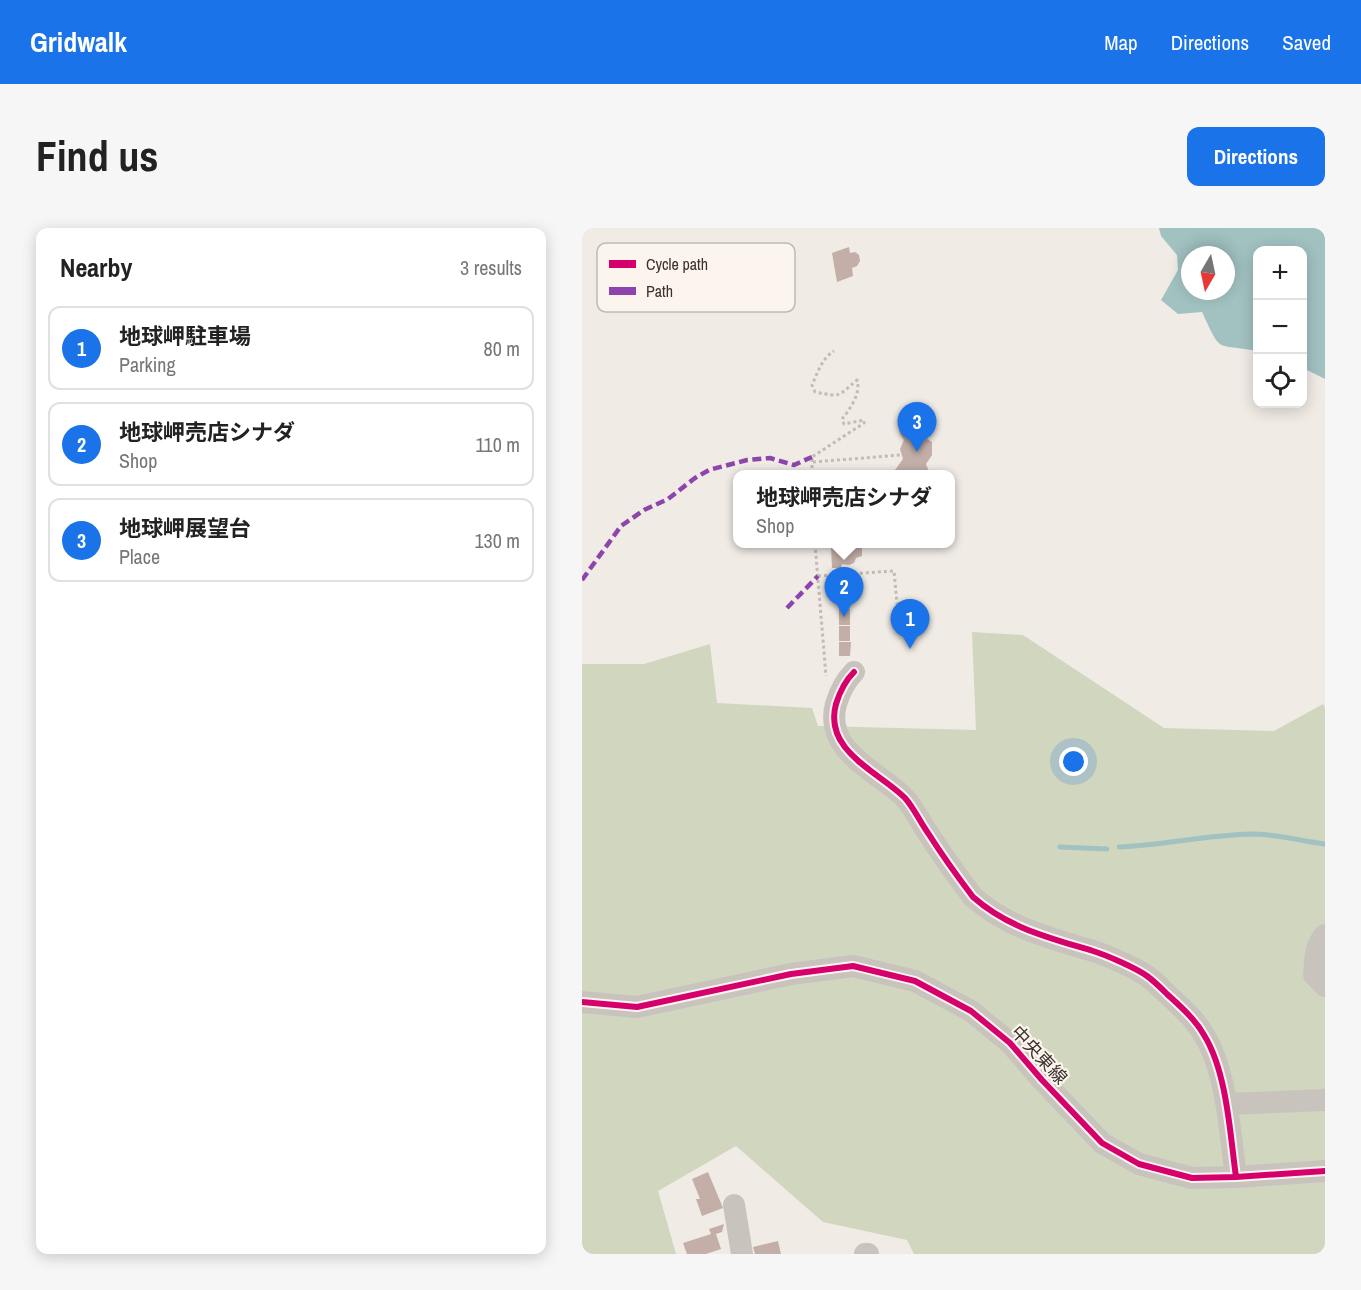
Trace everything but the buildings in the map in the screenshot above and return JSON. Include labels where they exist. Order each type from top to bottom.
[{"type":"street","points":[[854,672],[840,692],[835,710],[834,722],[841,742],[863,767],[905,798],[973,897],[988,910],[1011,923],[1032,932],[1097,952],[1146,975],[1188,1013],[1204,1035],[1215,1058],[1227,1104],[1236,1177]]},
{"type":"street","points":[[1325,935],[1322,937],[1316,956],[1314,975],[1325,986]]},
{"type":"street","name":"中央東線","points":[[582,1002],[637,1007],[791,974],[853,966],[915,981],[971,1011],[1010,1043],[1102,1143],[1139,1164],[1192,1178],[1325,1171]]},
{"type":"street","points":[[1227,1104],[1325,1100]]},
{"type":"street","points":[[734,1205],[742,1254]]},
{"type":"path","points":[[812,470],[812,457],[864,423],[864,420],[844,424],[842,419],[851,408],[859,386],[857,380],[843,394],[834,396],[815,392],[812,385],[826,355],[834,351]]},
{"type":"path","points":[[813,462],[901,455]]},
{"type":"path","points":[[815,548],[826,681]]},
{"type":"path","points":[[818,576],[894,571],[897,604]]},
{"type":"green space","points":[[972,632],[1023,635],[1164,728],[1274,731],[1323,704],[1325,707],[1325,1254],[914,1254],[907,1240],[823,1222],[736,1146],[658,1191],[676,1254],[582,1254],[582,664],[644,664],[710,644],[717,703],[812,708],[818,726],[976,730]]},
{"type":"water","points":[[1159,228],[1325,228],[1325,379],[1307,370],[1307,246],[1253,246],[1253,350],[1221,345],[1213,335],[1202,312],[1178,314],[1161,300],[1178,270],[1177,255],[1161,236]]},
{"type":"waterway","points":[[1119,847],[1252,834],[1325,844]]},
{"type":"waterway","points":[[1060,847],[1107,849]]},
{"type":"marked path","points":[[582,580],[621,526],[644,510],[668,499],[709,470],[747,460],[770,458],[794,465],[812,457]]},
{"type":"marked path","points":[[787,608],[818,576]]},
{"type":"cycle path","points":[[854,672],[843,686],[836,704],[834,720],[838,735],[845,748],[856,759],[905,798],[973,897],[1000,917],[1030,931],[1105,955],[1142,973],[1182,1008],[1196,1024],[1212,1050],[1223,1085],[1236,1177]]},
{"type":"cycle path","points":[[582,1002],[637,1007],[791,974],[853,966],[915,981],[971,1011],[1010,1043],[1102,1143],[1139,1164],[1192,1178],[1325,1171]]},
{"type":"place","name":"地球岬展望台","points":[[917,452]]},
{"type":"place","name":"地球岬売店シナダ","points":[[844,617]]},
{"type":"place","name":"地球岬駐車場","points":[[910,649]]}]
